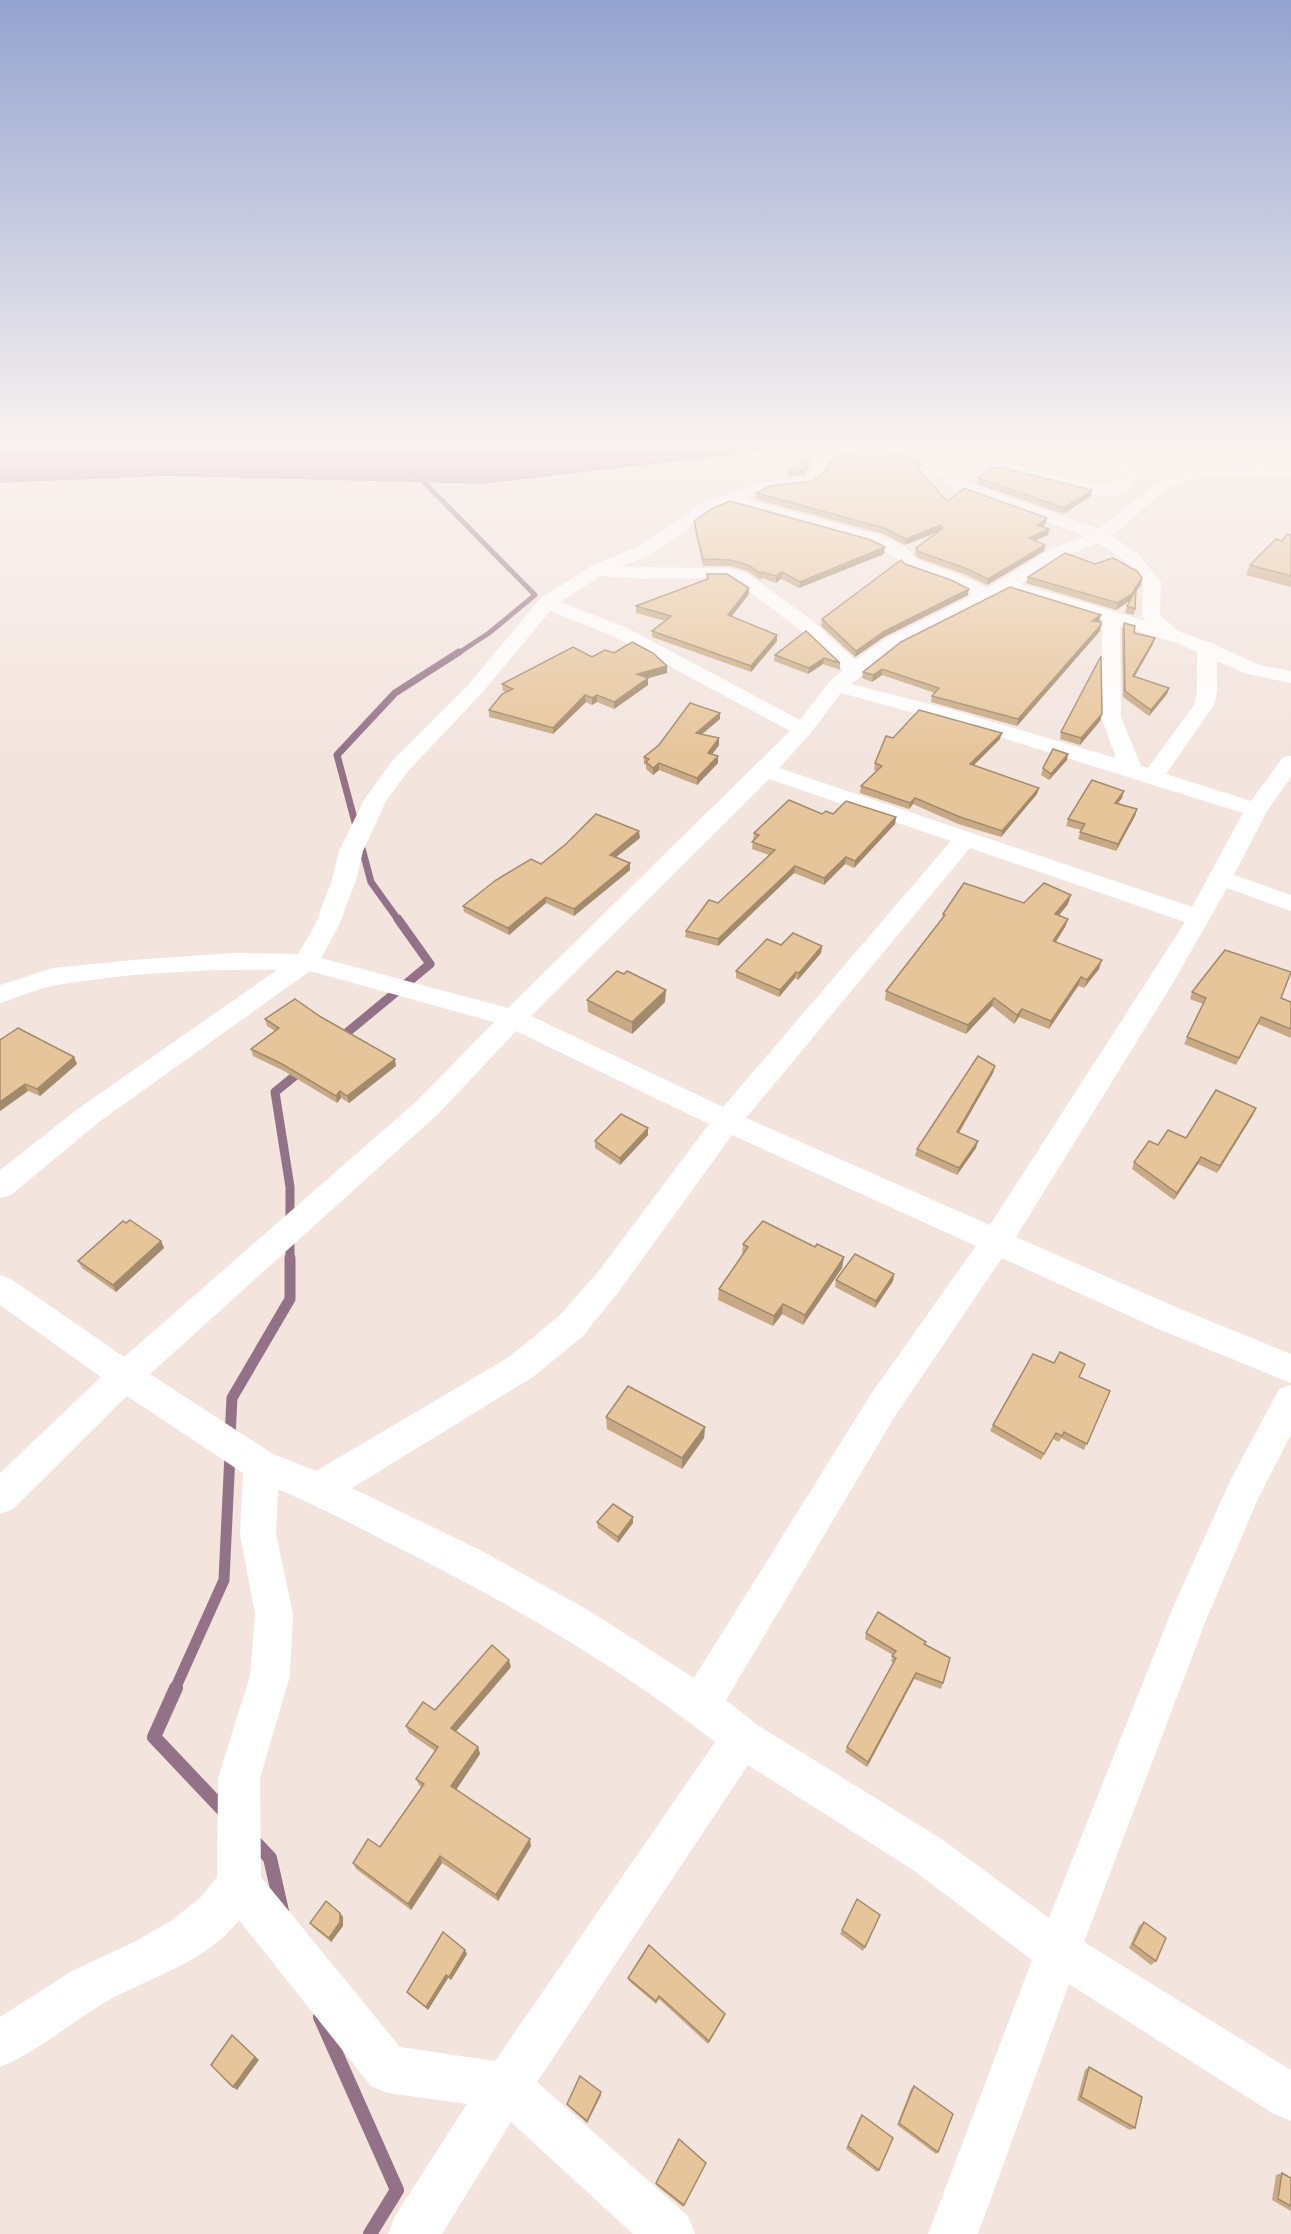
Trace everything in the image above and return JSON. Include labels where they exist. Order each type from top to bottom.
[{"type":"street","points":[[0,1187],[89,1115],[306,962],[327,925],[344,880],[351,851],[375,800],[400,766],[475,688],[548,603],[597,570],[650,546]]},
{"type":"street","points":[[889,546],[900,552],[911,564],[957,580],[1111,618],[1207,648],[1254,670],[1291,676]]},
{"type":"street","points":[[0,1497],[125,1376],[428,1107],[513,1018],[765,770],[803,730],[836,686],[854,670],[892,643],[997,590],[1057,553],[1074,546]]},
{"type":"street","points":[[1115,546],[1132,558],[1152,582],[1151,616],[1172,636]]},
{"type":"street","points":[[597,570],[642,574],[729,573],[741,577],[806,625],[854,670]]},
{"type":"street","points":[[548,603],[620,632],[803,730]]},
{"type":"street","points":[[1111,618],[1111,717],[1132,771]]},
{"type":"street","points":[[1153,777],[1204,705],[1207,692],[1207,648]]},
{"type":"street","points":[[836,686],[912,704],[1256,810]]},
{"type":"street","points":[[700,1705],[883,1405],[996,1242],[1199,918],[1256,810],[1291,762]]},
{"type":"street","points":[[765,770],[1199,918]]},
{"type":"street","points":[[318,1489],[521,1366],[571,1326],[609,1281],[727,1121],[966,838]]},
{"type":"street","points":[[1220,878],[1291,903]]},
{"type":"street","points":[[0,994],[53,977],[133,968],[234,961],[306,962],[513,1018],[727,1121],[1167,1318],[1291,1369]]},
{"type":"street","points":[[0,1288],[125,1376],[261,1465],[318,1489],[471,1565],[564,1617],[700,1705],[742,1738],[928,1856],[1058,1952],[1291,2097]]},
{"type":"street","points":[[953,2234],[1058,1952],[1188,1618],[1244,1491],[1291,1400]]},
{"type":"street","points":[[261,1465],[258,1534],[274,1614],[270,1676],[238,1778],[239,1886],[387,2069],[506,2086],[669,2234]]},
{"type":"street","points":[[413,2234],[506,2086],[742,1738]]},
{"type":"street","points":[[0,2044],[88,1987],[152,1957],[188,1936],[216,1914],[239,1886]]},
{"type":"building","points":[[700,546],[885,547],[800,582],[782,572],[776,576],[762,572],[761,574],[748,565],[730,560],[703,559]]},
{"type":"building","points":[[1043,546],[988,579],[965,568],[919,552],[916,548]]},
{"type":"building","points":[[1269,546],[1291,546],[1291,576],[1250,565]]},
{"type":"building","points":[[1065,553],[1095,564],[1113,558],[1137,571],[1142,578],[1132,594],[1118,603],[1028,577]]},
{"type":"building","points":[[901,560],[905,564],[951,580],[969,589],[885,631],[856,651],[822,619]]},
{"type":"building","points":[[707,574],[727,574],[749,588],[728,615],[777,635],[751,666],[652,631],[671,616],[636,606],[708,579]]},
{"type":"building","points":[[1010,587],[1101,615],[1092,621],[1101,622],[1101,625],[1018,719],[932,696],[939,688],[882,669],[873,675],[863,672],[901,642]]},
{"type":"building","points":[[1136,589],[1135,609],[1127,606]]},
{"type":"building","points":[[1124,623],[1135,626],[1134,633],[1155,638],[1133,676],[1169,688],[1151,710],[1125,691]]},
{"type":"building","points":[[806,631],[840,663],[824,658],[809,668],[775,655]]},
{"type":"building","points":[[632,642],[653,653],[667,666],[637,674],[648,678],[614,702],[597,695],[592,698],[585,695],[553,728],[489,710],[502,694],[513,689],[502,684],[573,647],[592,657],[605,650],[614,653]]},
{"type":"building","points":[[1101,656],[1102,714],[1081,738],[1061,732]]},
{"type":"building","points":[[690,703],[720,713],[696,733],[719,738],[708,753],[718,756],[697,778],[659,763],[653,768],[646,762],[649,759],[644,757],[659,745]]},
{"type":"building","points":[[919,710],[1002,733],[970,764],[1039,788],[1002,831],[960,817],[915,798],[910,803],[861,786],[882,766],[875,763],[886,736],[893,738]]},
{"type":"building","points":[[1053,749],[1068,754],[1051,774],[1043,768]]},
{"type":"building","points":[[1092,780],[1124,791],[1115,803],[1137,809],[1118,844],[1080,832],[1085,824],[1068,819]]},
{"type":"building","points":[[789,800],[822,814],[826,811],[833,814],[846,801],[896,817],[855,861],[846,857],[824,878],[795,866],[718,939],[686,931],[709,900],[718,903],[775,850],[752,842],[759,835],[754,833]]},
{"type":"building","points":[[596,814],[639,831],[610,855],[630,863],[574,909],[546,897],[508,928],[463,906],[496,880],[531,859],[541,864],[566,844]]},
{"type":"building","points":[[964,883],[1024,903],[1044,883],[1071,895],[1055,914],[1068,919],[1053,941],[1102,960],[1087,980],[1081,977],[1051,1021],[1022,1009],[1017,1015],[994,998],[968,1025],[886,991],[945,915],[943,914]]},
{"type":"building","points":[[793,933],[822,946],[799,973],[796,972],[780,990],[736,971],[767,939],[781,945]]},
{"type":"building","points":[[1225,950],[1291,972],[1281,998],[1291,1002],[1291,1029],[1261,1017],[1239,1058],[1187,1037],[1206,998],[1192,992]]},
{"type":"building","points":[[617,971],[624,974],[627,971],[666,990],[632,1022],[587,1000]]},
{"type":"building","points":[[295,999],[321,1017],[395,1059],[347,1096],[340,1091],[336,1096],[282,1064],[251,1049],[279,1028],[265,1019]]},
{"type":"building","points":[[18,1028],[74,1057],[37,1089],[25,1084],[0,1102],[0,1040]]},
{"type":"building","points":[[978,1056],[995,1066],[957,1132],[978,1141],[959,1168],[917,1149]]},
{"type":"building","points":[[1216,1090],[1256,1108],[1220,1166],[1201,1157],[1177,1193],[1134,1162],[1149,1141],[1158,1145],[1168,1130],[1186,1138]]},
{"type":"building","points":[[621,1114],[648,1128],[620,1158],[595,1141]]},
{"type":"building","points":[[130,1220],[161,1241],[113,1285],[78,1261],[123,1221],[126,1223]]},
{"type":"building","points":[[763,1221],[815,1247],[817,1244],[844,1257],[805,1315],[783,1304],[774,1316],[719,1289],[748,1247],[743,1244]]},
{"type":"building","points":[[855,1254],[894,1274],[876,1301],[836,1280]]},
{"type":"building","points":[[1060,1352],[1085,1364],[1079,1377],[1110,1391],[1087,1444],[1064,1432],[1062,1436],[1056,1433],[1044,1454],[993,1425],[1033,1354],[1054,1363]]},
{"type":"building","points":[[628,1386],[705,1427],[682,1458],[606,1417]]},
{"type":"building","points":[[613,1504],[633,1517],[618,1537],[597,1522]]},
{"type":"building","points":[[878,1612],[926,1642],[924,1644],[950,1658],[943,1683],[916,1673],[868,1762],[847,1747],[896,1658],[892,1656],[896,1651],[866,1633]]},
{"type":"building","points":[[492,1645],[509,1660],[451,1728],[478,1747],[451,1786],[530,1839],[496,1895],[440,1856],[408,1904],[353,1863],[368,1839],[380,1847],[424,1784],[416,1779],[438,1747],[406,1726],[423,1702],[435,1710]]},
{"type":"building","points":[[857,1899],[880,1915],[865,1947],[842,1930]]},
{"type":"building","points":[[326,1901],[340,1913],[340,1922],[329,1938],[310,1923]]},
{"type":"building","points":[[1144,1922],[1166,1938],[1156,1961],[1133,1944]]},
{"type":"building","points":[[443,1932],[465,1950],[449,1977],[446,1975],[426,2007],[407,1992]]},
{"type":"building","points":[[649,1945],[725,2014],[709,2041],[659,1996],[656,2001],[628,1978]]},
{"type":"building","points":[[232,2035],[255,2057],[233,2087],[211,2065]]},
{"type":"building","points":[[1089,2067],[1142,2097],[1135,2128],[1081,2097]]},
{"type":"building","points":[[580,2076],[601,2092],[587,2121],[567,2104]]},
{"type":"building","points":[[914,2086],[953,2114],[938,2152],[899,2123]]},
{"type":"building","points":[[862,2115],[893,2138],[879,2170],[848,2146]]},
{"type":"building","points":[[679,2139],[706,2163],[684,2205],[656,2183]]},
{"type":"building","points":[[1282,2173],[1291,2178],[1291,2206],[1278,2199]]},
{"type":"waterway","points":[[457,654],[489,633],[535,595],[487,546]]},
{"type":"waterway","points":[[399,921],[371,882],[337,755],[395,693],[459,652]]},
{"type":"waterway","points":[[338,1040],[430,964],[398,919]]},
{"type":"waterway","points":[[290,1222],[290,1187],[275,1092],[302,1070]]},
{"type":"waterway","points":[[230,1437],[232,1398],[290,1299],[290,1236]]},
{"type":"waterway","points":[[175,1689],[224,1580],[230,1454]]},
{"type":"waterway","points":[[176,1688],[154,1737],[224,1811]]},
{"type":"waterway","points":[[253,1840],[270,1858],[282,1911]]},
{"type":"waterway","points":[[320,2017],[397,2190],[370,2234]]}]
